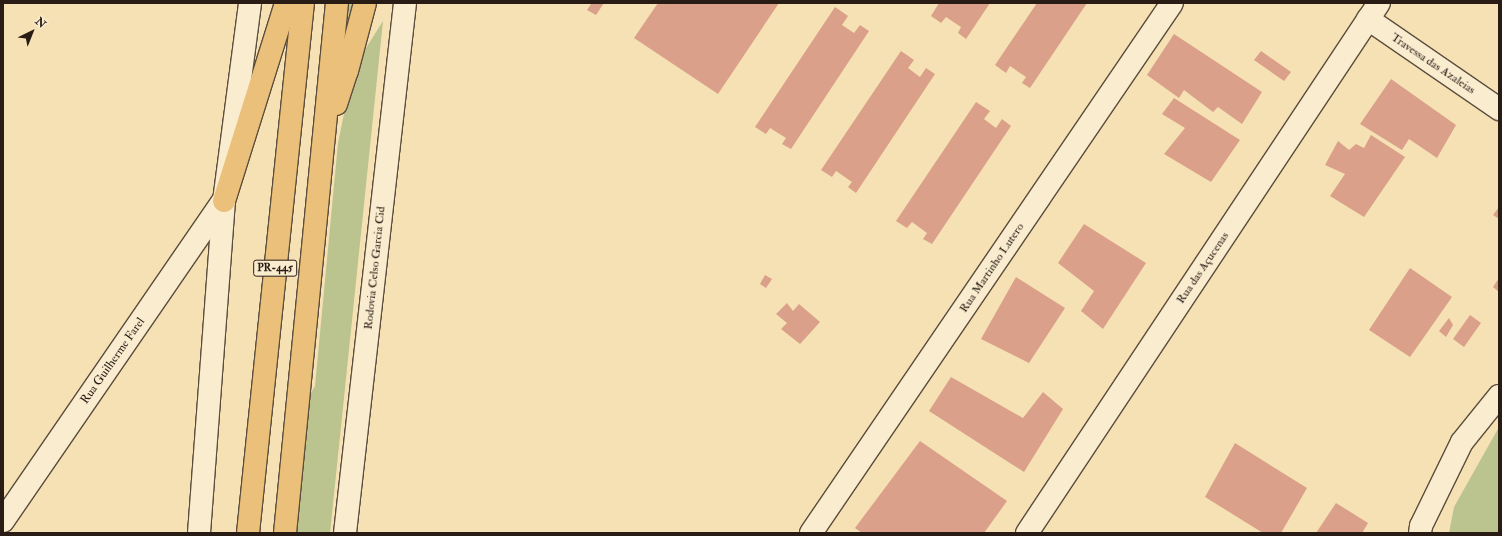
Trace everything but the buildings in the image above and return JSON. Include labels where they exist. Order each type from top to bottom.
[{"type":"highway","points":[[224,201],[286,3]]},
{"type":"highway","name":"PR-445","points":[[248,533],[303,3]]},
{"type":"highway","name":"PR-445","points":[[286,533],[337,3]]},
{"type":"highway","points":[[324,139],[347,71],[365,3]]},
{"type":"street","points":[[199,533],[224,201],[250,3]]},
{"type":"street","name":"Rodovia Celso Garcia Cid","points":[[345,533],[405,3]]},
{"type":"street","name":"Rua Martinho Lutero","points":[[811,533],[1172,3]]},
{"type":"street","name":"Travessa das Azaleias","points":[[1373,11],[1499,109]]},
{"type":"street","name":"Rua das Açucenas","points":[[1027,533],[1373,11]]},
{"type":"street","name":"Rua Guilherme Farel","points":[[3,521],[224,201]]},
{"type":"street","points":[[1420,533],[1421,526],[1462,442],[1499,396]]},
{"type":"green space","points":[[349,3],[358,3],[345,46]]},
{"type":"green space","points":[[383,21],[330,533],[296,533],[309,396],[315,386],[338,143],[346,104],[354,79],[366,48]]},
{"type":"green space","points":[[1499,427],[1499,533],[1449,533],[1454,507]]}]
